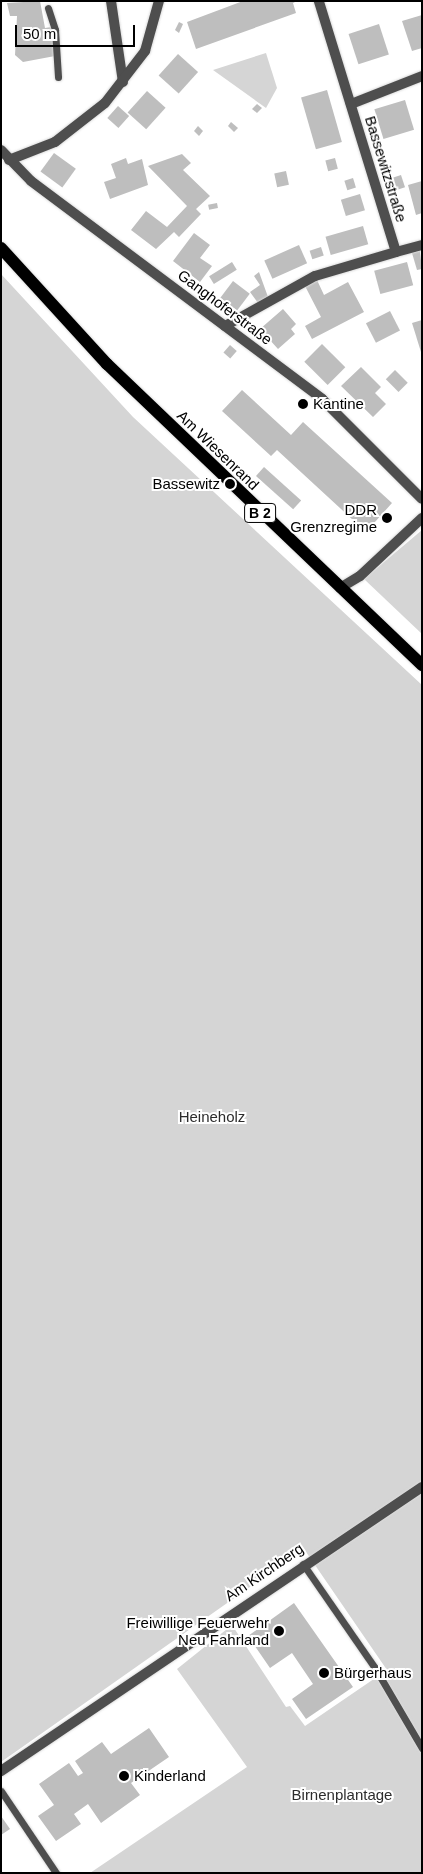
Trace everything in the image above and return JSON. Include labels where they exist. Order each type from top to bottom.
[{"type":"main road","name":"Am Wiesenrand","points":[[1,248],[107,364],[422,665]]},
{"type":"street","points":[[111,1],[123,82]]},
{"type":"street","points":[[9,160],[29,156],[68,134],[123,82],[145,51],[159,1]]},
{"type":"street","name":"Bassewitzstraße","points":[[319,1],[396,252]]},
{"type":"street","points":[[351,104],[422,76]]},
{"type":"street","name":"Ganghoferstraße","points":[[1,150],[9,160],[322,399],[422,499]]},
{"type":"street","points":[[225,326],[315,276],[422,245]]},
{"type":"street","points":[[340,588],[360,576],[422,518]]},
{"type":"street","name":"Am Kirchberg","points":[[1,1771],[303,1564],[422,1487]]},
{"type":"lane","points":[[48,8],[55,30],[58,77]]},
{"type":"lane","points":[[303,1564],[375,1668],[422,1748]]},
{"type":"lane","points":[[1,1791],[56,1873]]},
{"type":"green space","points":[[266,53],[277,88],[266,108],[213,70]]},
{"type":"green space","name":"Heineholz","points":[[1,274],[133,417],[422,685],[422,1873],[90,1873],[247,1767],[177,1669],[232,1625],[286,1707],[290,1706],[305,1726],[387,1670],[304,1549],[1,1762]]},
{"type":"green space","points":[[422,530],[422,634],[364,579]]},
{"type":"building","points":[[40,1],[45,28],[51,27],[55,56],[23,62],[15,55],[17,16],[10,16],[7,3]]},
{"type":"building","points":[[243,1],[297,1],[293,3],[296,13],[196,49],[187,22]]},
{"type":"building","points":[[422,15],[422,48],[412,51],[402,21]]},
{"type":"building","points":[[179,22],[183,24],[179,33],[175,30]]},
{"type":"building","points":[[379,24],[389,54],[358,64],[349,34]]},
{"type":"building","points":[[178,54],[198,72],[179,94],[159,76]]},
{"type":"building","points":[[327,90],[342,142],[316,149],[301,97]]},
{"type":"building","points":[[147,91],[166,108],[146,129],[128,113]]},
{"type":"building","points":[[405,100],[414,130],[383,139],[374,109]]},
{"type":"building","points":[[257,104],[262,108],[257,113],[252,109]]},
{"type":"building","points":[[118,106],[129,116],[118,128],[107,118]]},
{"type":"building","points":[[231,122],[238,128],[234,132],[228,126]]},
{"type":"building","points":[[198,126],[203,131],[199,136],[194,131]]},
{"type":"building","points":[[54,153],[76,169],[62,187],[40,172]]},
{"type":"building","points":[[182,154],[191,163],[183,170],[210,196],[196,209],[201,214],[179,237],[174,232],[156,249],[131,230],[146,211],[167,227],[187,206],[148,166]]},
{"type":"building","points":[[126,158],[128,164],[142,159],[148,185],[110,199],[104,182],[116,178],[111,164]]},
{"type":"building","points":[[335,158],[338,169],[328,171],[325,161]]},
{"type":"building","points":[[286,171],[289,185],[277,187],[274,173]]},
{"type":"building","points":[[401,175],[405,187],[390,192],[386,180]]},
{"type":"building","points":[[353,178],[356,188],[347,190],[344,181]]},
{"type":"building","points":[[422,181],[422,213],[416,215],[408,185]]},
{"type":"building","points":[[360,194],[365,210],[346,216],[341,200]]},
{"type":"building","points":[[217,203],[218,208],[209,210],[208,205]]},
{"type":"building","points":[[363,226],[368,244],[331,255],[326,237]]},
{"type":"building","points":[[194,233],[210,245],[200,258],[212,266],[200,282],[173,261]]},
{"type":"building","points":[[299,245],[307,263],[272,279],[264,260]]},
{"type":"building","points":[[321,247],[324,256],[312,259],[310,251]]},
{"type":"building","points":[[420,251],[422,269],[417,270],[412,253]]},
{"type":"building","points":[[232,262],[237,270],[214,284],[209,276]]},
{"type":"building","points":[[407,262],[413,285],[380,294],[374,271]]},
{"type":"building","points":[[259,272],[268,297],[258,303],[250,292],[260,285],[254,276]]},
{"type":"building","points":[[317,280],[324,295],[348,282],[364,312],[312,339],[305,326],[321,317],[305,286]]},
{"type":"building","points":[[233,281],[250,294],[237,310],[220,298]]},
{"type":"building","points":[[283,309],[296,324],[291,329],[295,334],[278,349],[260,329]]},
{"type":"building","points":[[390,311],[400,331],[376,343],[366,323]]},
{"type":"building","points":[[422,320],[422,352],[421,352],[412,323]]},
{"type":"building","points":[[322,344],[345,367],[328,385],[304,362]]},
{"type":"building","points":[[230,345],[237,351],[230,358],[223,353]]},
{"type":"building","points":[[361,367],[381,387],[375,393],[386,404],[373,417],[341,386]]},
{"type":"building","points":[[395,370],[408,383],[399,392],[386,379]]},
{"type":"building","points":[[242,390],[291,435],[303,422],[392,503],[366,532],[277,450],[271,456],[222,411]]},
{"type":"building","points":[[264,467],[301,500],[293,509],[256,476]]},
{"type":"building","name":"Bürgerhaus","points":[[294,1603],[353,1687],[306,1719],[292,1699],[313,1684],[292,1653],[270,1668],[248,1636]]},
{"type":"building","points":[[149,1728],[169,1757],[131,1783],[140,1795],[101,1823],[88,1804],[74,1814],[81,1824],[56,1841],[38,1816],[54,1805],[39,1784],[69,1763],[78,1776],[83,1773],[75,1761],[102,1742],[111,1754]]},
{"type":"building","points":[[1,1816],[10,1829],[1,1835]]},
{"type":"place","name":"Kantine","points":[[303,404]]},
{"type":"place","name":"Bassewitz","points":[[230,484]]},
{"type":"place","name":"DDR Grenzregime","points":[[387,518]]},
{"type":"place","name":"Freiwillige Feuerwehr Neu Fahrland","points":[[279,1631]]},
{"type":"place","name":"Bürgerhaus","points":[[324,1673]]},
{"type":"place","name":"Kinderland","points":[[124,1776]]},
{"type":"park label","name":"Birnenplantage","points":[[342,1795]]}]
